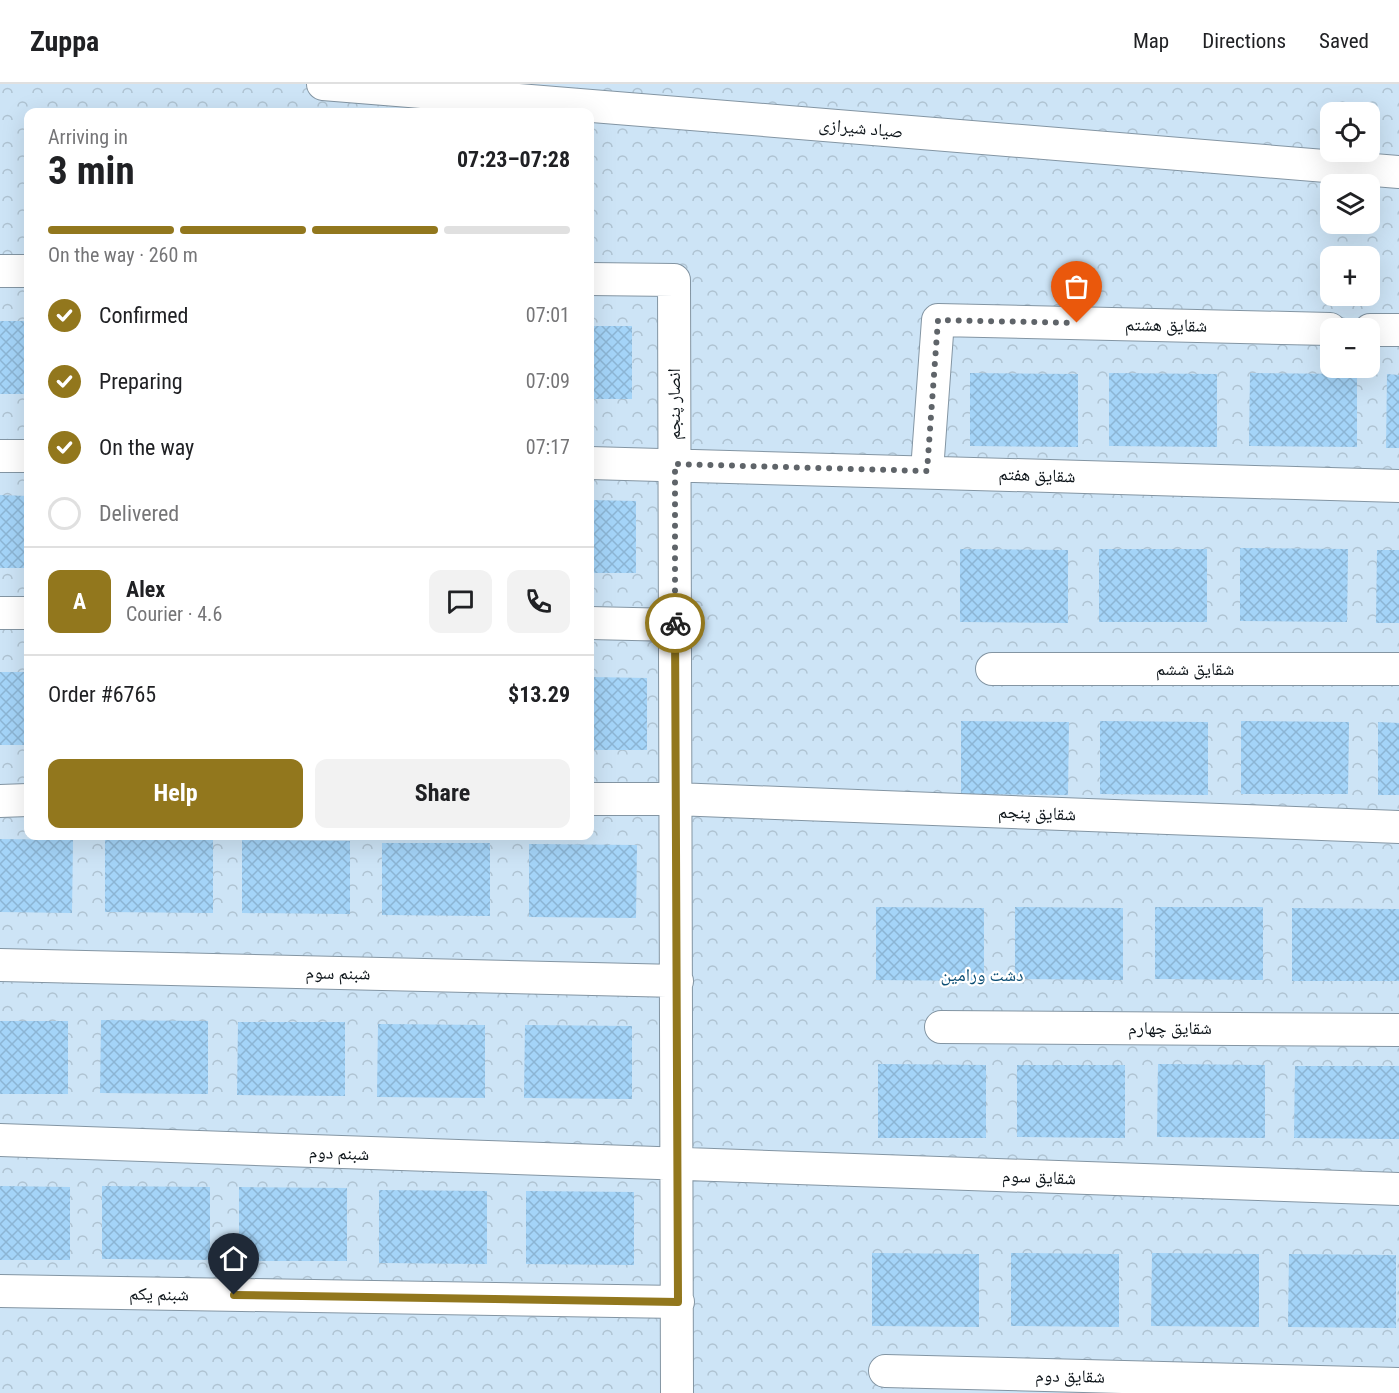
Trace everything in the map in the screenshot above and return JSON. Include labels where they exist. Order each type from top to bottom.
[{"type":"street","name":"صیاد شیرازی","points":[[324,84],[1399,171]]},
{"type":"street","points":[[0,271],[24,271]]},
{"type":"street","name":"انصار پنجم","points":[[594,279],[674,280],[677,1393]]},
{"type":"street","name":"شقایق هشتم","points":[[927,471],[938,320],[1320,329]]},
{"type":"street","points":[[1380,330],[1399,330]]},
{"type":"street","points":[[0,456],[24,456]]},
{"type":"street","name":"شقایق هفتم","points":[[594,463],[1399,486]]},
{"type":"street","points":[[0,613],[24,613]]},
{"type":"street","points":[[594,623],[675,625]]},
{"type":"street","name":"شقایق ششم","points":[[992,669],[1399,669]]},
{"type":"street","name":"شقایق پنجم","points":[[594,799],[675,799],[1399,827]]},
{"type":"street","points":[[0,801],[24,800]]},
{"type":"street","name":"شبنم سوم","points":[[0,965],[677,981]]},
{"type":"street","name":"شقایق چهارم","points":[[941,1027],[1399,1030]]},
{"type":"street","name":"شبنم دوم","points":[[0,1140],[678,1166]]},
{"type":"street","name":"شقایق سوم","points":[[678,1166],[1399,1189]]},
{"type":"street","name":"شبنم یکم","points":[[0,1291],[678,1302]]},
{"type":"street","name":"شقایق دوم","points":[[885,1371],[1399,1384]]},
{"type":"green space","name":"دشت ورامین","points":[[0,84],[1399,84],[1399,1393],[0,1393]]},
{"type":"building","points":[[0,321],[24,321],[24,394],[0,394]]},
{"type":"building","points":[[594,326],[632,326],[632,399],[594,399]]},
{"type":"building","points":[[970,373],[1078,374],[1078,447],[970,446]]},
{"type":"building","points":[[1109,373],[1217,374],[1217,447],[1109,446]]},
{"type":"building","points":[[1250,373],[1320,374],[1320,378],[1357,378],[1357,447],[1249,446]]},
{"type":"building","points":[[1387,374],[1399,375],[1399,448],[1386,448]]},
{"type":"building","points":[[0,495],[24,496],[24,568],[0,568]]},
{"type":"building","points":[[594,500],[636,501],[636,573],[594,573]]},
{"type":"building","points":[[1240,548],[1348,549],[1347,622],[1240,621]]},
{"type":"building","points":[[960,549],[1068,550],[1068,623],[960,622]]},
{"type":"building","points":[[1099,549],[1207,549],[1207,622],[1099,622]]},
{"type":"building","points":[[1377,550],[1399,550],[1399,623],[1376,623]]},
{"type":"building","points":[[0,672],[24,672],[24,745],[0,745]]},
{"type":"building","points":[[594,677],[647,678],[647,750],[594,750]]},
{"type":"building","points":[[961,721],[1069,722],[1068,795],[961,794]]},
{"type":"building","points":[[1100,721],[1208,722],[1208,795],[1100,794]]},
{"type":"building","points":[[1241,721],[1349,722],[1348,794],[1241,794]]},
{"type":"building","points":[[1378,722],[1399,723],[1399,795],[1378,795]]},
{"type":"building","points":[[0,839],[73,840],[72,913],[0,912]]},
{"type":"building","points":[[105,840],[213,840],[213,913],[105,912]]},
{"type":"building","points":[[242,840],[350,841],[350,914],[242,913]]},
{"type":"building","points":[[382,843],[490,843],[490,916],[382,915]]},
{"type":"building","points":[[529,844],[637,845],[636,918],[529,917]]},
{"type":"building","points":[[876,907],[984,908],[984,981],[876,980]]},
{"type":"building","points":[[1015,907],[1123,908],[1123,980],[1015,979]]},
{"type":"building","points":[[1155,907],[1263,907],[1263,980],[1155,979]]},
{"type":"building","points":[[1292,908],[1399,909],[1399,981],[1292,981]]},
{"type":"building","points":[[101,1020],[208,1021],[208,1094],[100,1093]]},
{"type":"building","points":[[0,1021],[68,1021],[68,1094],[0,1094]]},
{"type":"building","points":[[238,1022],[345,1022],[345,1096],[237,1095]]},
{"type":"building","points":[[378,1024],[485,1025],[485,1098],[377,1097]]},
{"type":"building","points":[[525,1025],[632,1026],[632,1099],[524,1098]]},
{"type":"building","points":[[878,1064],[986,1065],[986,1138],[878,1138]]},
{"type":"building","points":[[1158,1064],[1265,1065],[1265,1138],[1157,1137]]},
{"type":"building","points":[[1017,1065],[1125,1065],[1125,1138],[1017,1137]]},
{"type":"building","points":[[1295,1066],[1399,1066],[1399,1139],[1294,1138]]},
{"type":"building","points":[[0,1186],[70,1187],[70,1260],[0,1260]]},
{"type":"building","points":[[102,1186],[210,1187],[210,1260],[102,1259]]},
{"type":"building","points":[[239,1187],[347,1188],[347,1261],[239,1261]]},
{"type":"building","points":[[379,1190],[487,1191],[487,1264],[379,1263]]},
{"type":"building","points":[[526,1191],[634,1192],[634,1265],[526,1264]]},
{"type":"building","points":[[872,1253],[979,1254],[979,1327],[872,1326]]},
{"type":"building","points":[[1011,1253],[1119,1254],[1119,1327],[1011,1326]]},
{"type":"building","points":[[1152,1253],[1259,1254],[1259,1327],[1151,1326]]},
{"type":"building","points":[[1289,1254],[1396,1255],[1396,1328],[1288,1327]]},
{"type":"way so far","points":[[675,623],[675,464],[927,471],[938,320],[1077,323]]},
{"type":"route","points":[[234,1295],[678,1302],[675,623]]}]
